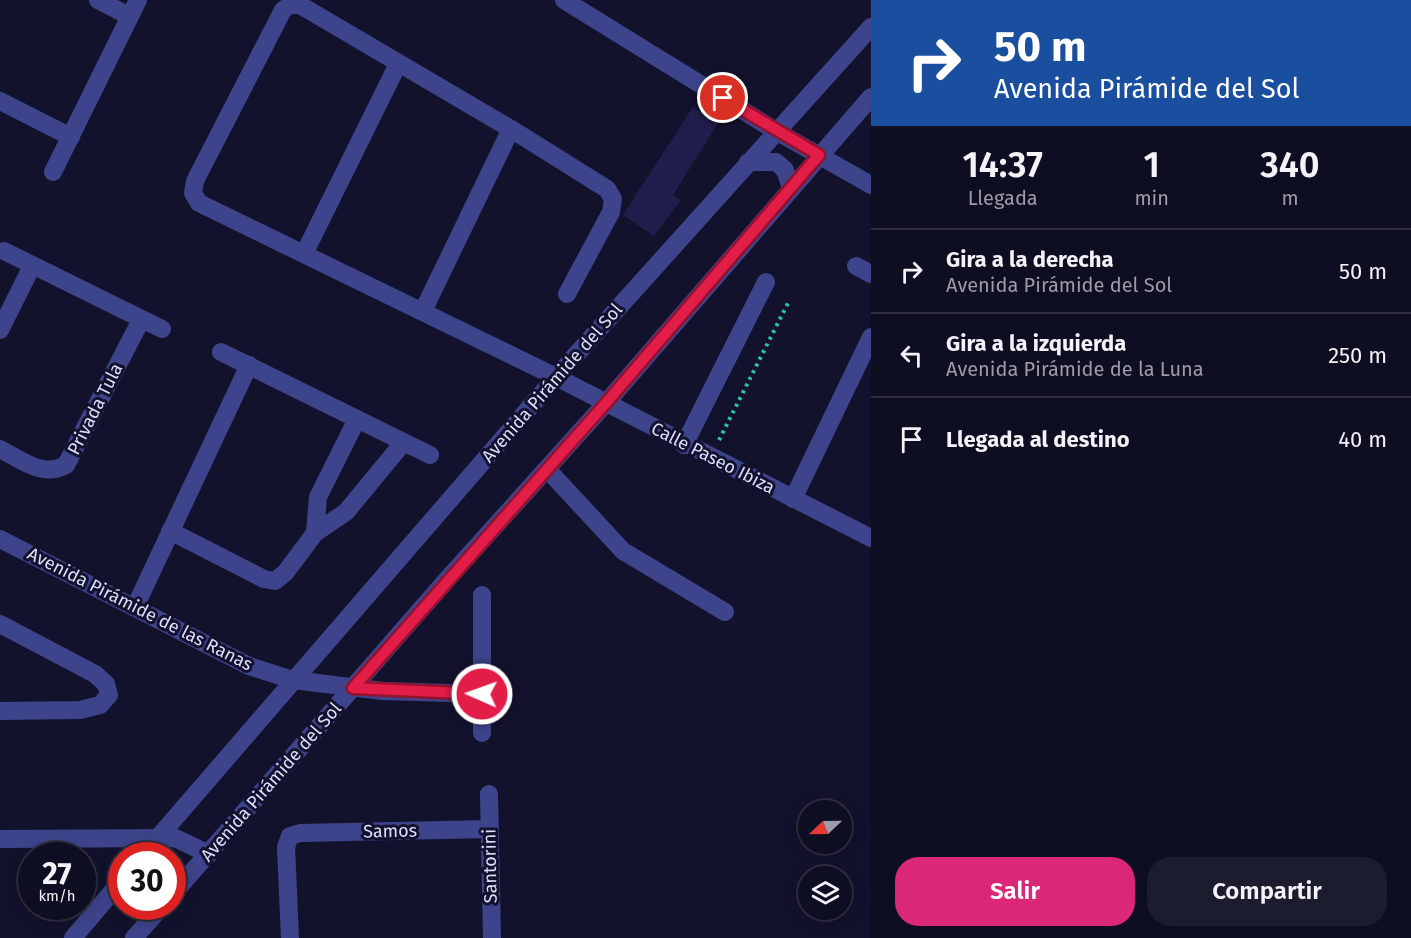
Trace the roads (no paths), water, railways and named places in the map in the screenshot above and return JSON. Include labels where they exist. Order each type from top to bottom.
[{"type":"street","points":[[98,0],[129,16]]},
{"type":"street","points":[[53,172],[138,0]]},
{"type":"street","points":[[564,0],[776,131],[871,185]]},
{"type":"street","name":"Calle Paseo Ibiza","points":[[398,64],[300,5],[290,5],[282,10],[195,181],[193,193],[199,203],[556,377],[871,538]]},
{"type":"street","name":"Avenida Pirámide del Sol","points":[[154,842],[556,377],[871,27]]},
{"type":"street","points":[[304,254],[398,64],[511,129],[607,189],[614,199],[612,212],[567,294]]},
{"type":"street","name":"Avenida Pirámide del Sol","points":[[186,879],[606,403],[871,97]]},
{"type":"street","points":[[0,101],[71,137]]},
{"type":"street","points":[[423,311],[511,129]]},
{"type":"street","points":[[748,162],[776,162],[785,170],[791,188]]},
{"type":"street","points":[[4,251],[32,267],[162,329]]},
{"type":"street","points":[[0,330],[32,267]]},
{"type":"street","points":[[684,444],[766,282]]},
{"type":"street","name":"Privada Tula","points":[[0,449],[41,471],[55,471],[66,465],[141,320]]},
{"type":"street","points":[[793,499],[871,337]]},
{"type":"street","points":[[221,352],[356,421],[430,455]]},
{"type":"street","points":[[135,607],[249,365]]},
{"type":"street","points":[[315,533],[318,497],[356,421]]},
{"type":"street","points":[[170,531],[264,579],[275,581],[285,573],[315,533],[346,512],[403,443]]},
{"type":"street","points":[[547,470],[623,551],[725,612]]},
{"type":"street","name":"Avenida Pirámide de las Ranas","points":[[0,539],[249,666],[293,680],[353,688],[482,694]]},
{"type":"street","points":[[482,595],[482,733]]},
{"type":"street","points":[[0,624],[95,674],[106,684],[109,695],[100,705],[80,710],[0,711]]},
{"type":"street","name":"Santorini","points":[[489,794],[492,938]]},
{"type":"street","name":"Samos","points":[[290,938],[286,847],[290,836],[300,832],[490,829]]},
{"type":"street","points":[[0,839],[175,838],[209,854]]},
{"type":"street","points":[[73,938],[108,897]]},
{"type":"street","points":[[134,938],[150,920]]}]
